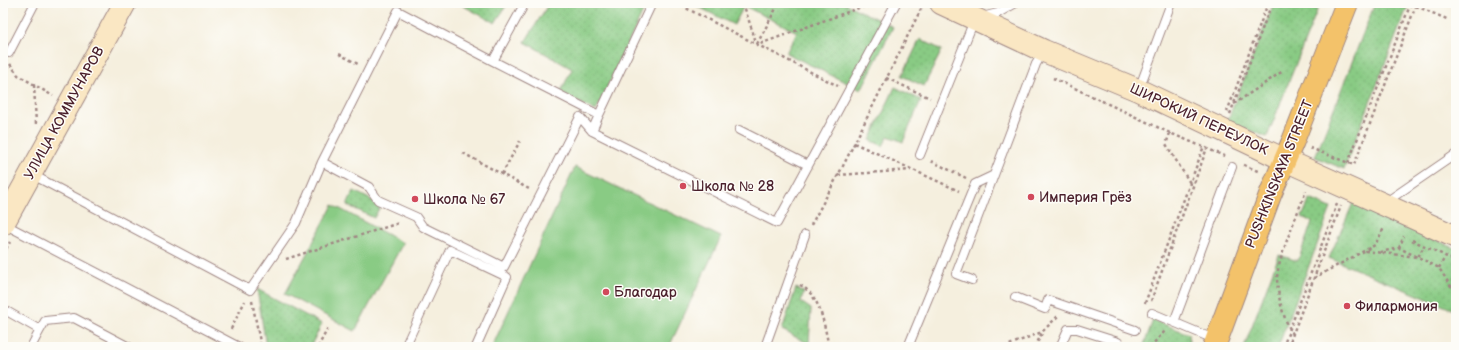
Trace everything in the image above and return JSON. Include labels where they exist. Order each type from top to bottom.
[{"type":"main road","name":"PUSHKINSKAYA STREET","points":[[1216,344],[1256,231],[1347,3]]},
{"type":"street","name":"УЛИЦА КОММУНАРОВ","points":[[3,224],[125,3]]},
{"type":"street","name":"ШИРОКИЙ ПЕРЕУЛОК","points":[[932,5],[972,11],[1044,51],[1138,90],[1285,160],[1456,237]]},
{"type":"lane","points":[[9,53],[34,3]]},
{"type":"lane","points":[[494,61],[525,3]]},
{"type":"lane","points":[[592,131],[598,115],[652,3]]},
{"type":"lane","points":[[322,162],[369,187],[378,200],[416,217],[423,227],[504,267],[580,118],[592,131],[777,223],[896,3]]},
{"type":"lane","points":[[920,155],[972,11],[998,13],[1016,3]]},
{"type":"lane","points":[[1138,90],[1171,3]]},
{"type":"lane","points":[[31,174],[250,290],[296,223],[322,162],[398,11],[598,115]]},
{"type":"lane","points":[[972,280],[956,274],[1036,64],[1044,51]]},
{"type":"lane","points":[[739,130],[808,165]]},
{"type":"lane","points":[[1383,204],[1456,154]]},
{"type":"lane","points":[[1174,322],[1232,167]]},
{"type":"lane","points":[[908,347],[975,184],[994,175]]},
{"type":"lane","points":[[3,224],[239,347]]},
{"type":"lane","points":[[765,347],[805,235]]},
{"type":"lane","points":[[405,347],[450,250],[507,277],[476,347]]},
{"type":"lane","points":[[1015,297],[1045,309],[1048,300],[1135,330]]},
{"type":"lane","points":[[3,309],[40,330]]},
{"type":"lane","points":[[1152,313],[1174,322],[1216,344]]},
{"type":"lane","points":[[31,347],[45,321],[74,318],[128,347]]},
{"type":"lane","points":[[1060,347],[1068,329],[1077,329],[1118,342]]},
{"type":"path","points":[[676,3],[848,91]]},
{"type":"path","points":[[743,3],[757,45]]},
{"type":"path","points":[[757,45],[779,3]]},
{"type":"path","points":[[757,45],[856,9],[877,3]]},
{"type":"path","points":[[1268,3],[1229,108],[1227,118],[1234,104],[1272,3]]},
{"type":"path","points":[[1348,163],[1411,3]]},
{"type":"path","points":[[1354,165],[1416,4],[1449,20]]},
{"type":"path","points":[[805,235],[838,175],[886,78],[932,5]]},
{"type":"path","points":[[9,53],[10,66],[18,75],[59,99]]},
{"type":"path","points":[[339,54],[368,68]]},
{"type":"path","points":[[1229,108],[1283,71]]},
{"type":"path","points":[[886,78],[940,102]]},
{"type":"path","points":[[34,84],[36,130]]},
{"type":"path","points":[[1170,133],[1166,144],[1190,184]]},
{"type":"path","points":[[502,174],[520,141]]},
{"type":"path","points":[[854,143],[970,196]]},
{"type":"path","points":[[1135,330],[1204,146]]},
{"type":"path","points":[[1151,302],[1207,148]]},
{"type":"path","points":[[463,153],[540,196]]},
{"type":"path","points":[[920,155],[970,180]]},
{"type":"path","points":[[838,175],[912,170]]},
{"type":"path","points":[[1293,334],[1285,321],[1277,278],[1283,253],[1306,190]]},
{"type":"path","points":[[1283,347],[1338,201]]},
{"type":"path","points":[[1288,347],[1343,202]]},
{"type":"path","points":[[267,266],[416,217]]},
{"type":"path","points":[[1314,279],[1376,245],[1384,228]]},
{"type":"path","points":[[1399,248],[1404,236],[1456,261]]},
{"type":"path","points":[[1418,257],[1424,246]]},
{"type":"path","points":[[1380,252],[1399,248],[1440,268],[1450,285],[1456,291]]},
{"type":"path","points":[[1364,251],[1418,257]]},
{"type":"path","points":[[1440,268],[1445,257]]},
{"type":"path","points":[[789,279],[808,289],[820,309],[829,347]]},
{"type":"path","points":[[226,340],[250,290]]},
{"type":"path","points":[[250,290],[261,347]]},
{"type":"path","points":[[1035,347],[1042,332],[1066,306]]},
{"type":"path","points":[[1150,347],[1174,322]]},
{"type":"path","points":[[318,347],[328,328]]},
{"type":"path","points":[[1004,347],[1042,332]]},
{"type":"green space","points":[[458,3],[508,3],[495,23]]},
{"type":"green space","points":[[549,3],[647,3],[596,111],[560,93],[572,69],[525,42]]},
{"type":"green space","points":[[691,3],[844,3],[893,27],[861,90],[786,53],[797,32],[744,6],[734,25]]},
{"type":"green space","points":[[1274,3],[1320,3],[1267,137],[1227,122]]},
{"type":"green space","points":[[1375,3],[1409,3],[1344,169],[1315,157]]},
{"type":"green space","points":[[920,39],[942,50],[924,86],[902,76]]},
{"type":"green space","points":[[895,87],[921,100],[903,142],[888,136],[883,146],[870,140]]},
{"type":"green space","name":"Благодар","points":[[575,167],[721,237],[669,347],[492,347]]},
{"type":"green space","points":[[354,191],[381,205],[374,218],[347,205]]},
{"type":"green space","points":[[1310,199],[1331,208],[1278,347],[1244,347],[1279,255],[1298,261],[1312,222],[1302,217]]},
{"type":"green space","points":[[1354,201],[1456,249],[1456,311],[1329,258]]},
{"type":"green space","points":[[333,205],[403,243],[355,331],[285,294]]},
{"type":"green space","points":[[796,288],[804,292],[801,302],[811,309],[809,344],[782,330]]},
{"type":"green space","points":[[257,289],[322,324],[310,347],[266,347]]},
{"type":"green space","points":[[1153,320],[1189,334],[1190,347],[1143,347]]},
{"type":"place","name":"Школа № 28","points":[[683,186]]},
{"type":"place","name":"Империя Грёз","points":[[1031,197]]},
{"type":"place","name":"Школа № 67","points":[[415,199]]},
{"type":"place","name":"Благодар","points":[[606,292]]},
{"type":"place","name":"Филармония","points":[[1347,306]]}]
